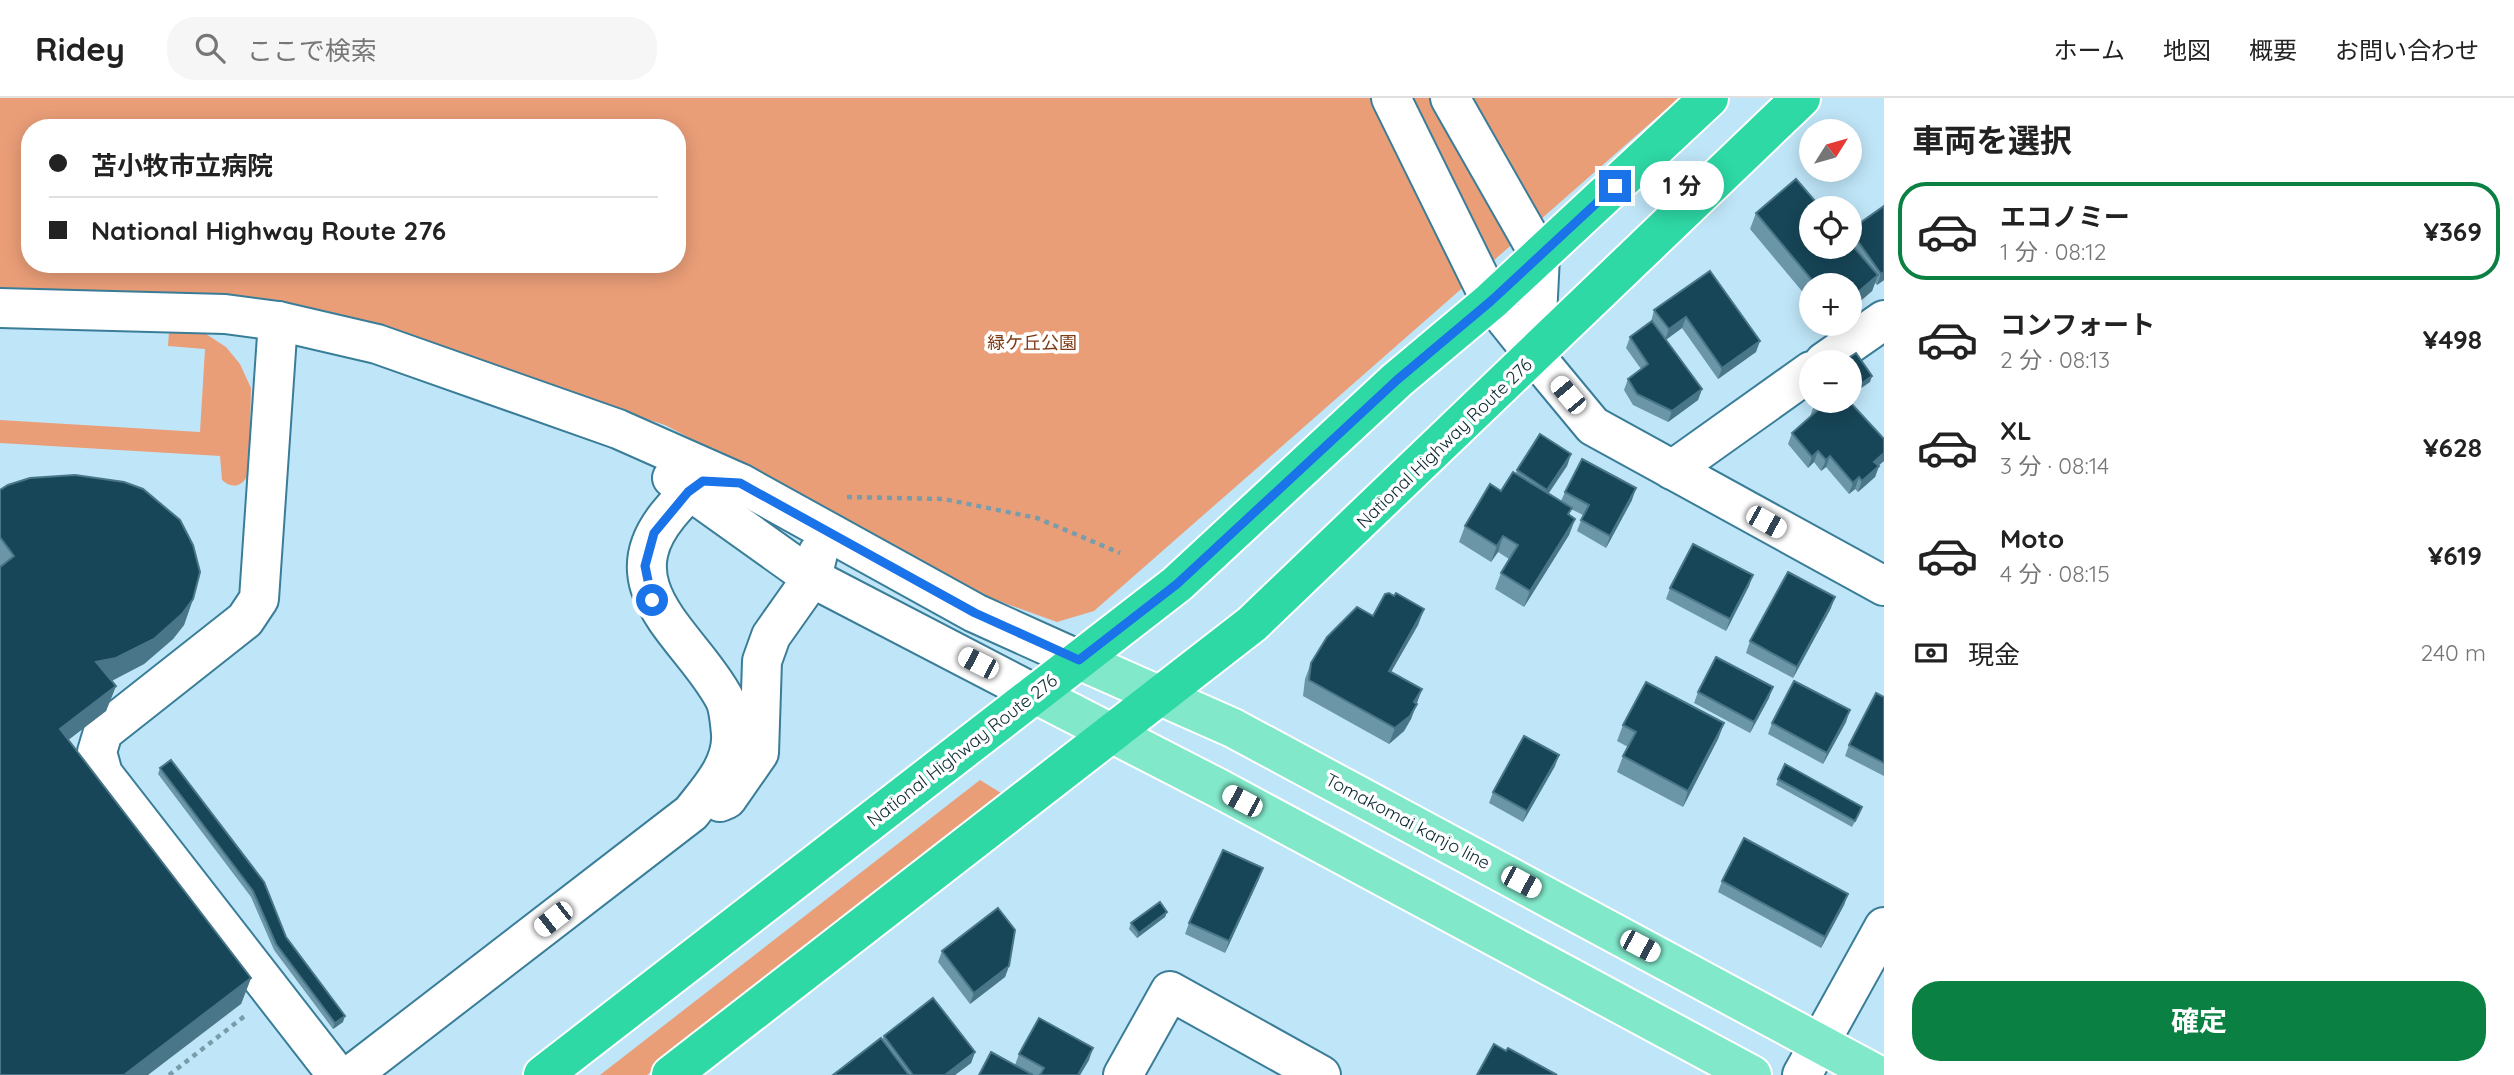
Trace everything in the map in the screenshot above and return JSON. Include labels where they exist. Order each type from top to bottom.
[{"type":"highway","name":"National Highway Route 276","points":[[542,1075],[1177,584],[1397,380],[1491,301],[1709,98]]},
{"type":"highway","name":"National Highway Route 276","points":[[671,1075],[1284,596],[1801,98]]},
{"type":"main road","name":"Tomakomai kanjo line","points":[[1079,660],[1233,728],[1811,1059],[1878,1075]]},
{"type":"main road","points":[[1035,694],[1752,1075]]},
{"type":"street","points":[[1391,98],[1491,301],[1593,426],[1884,586]]},
{"type":"street","points":[[1450,98],[1539,256],[1535,356]]},
{"type":"street","points":[[0,308],[225,314],[278,321],[377,344],[618,429],[740,483],[975,613],[1079,660]]},
{"type":"street","points":[[1841,350],[1884,320]]},
{"type":"street","points":[[278,321],[259,599],[245,620],[103,732],[97,752],[103,774],[337,1075]]},
{"type":"street","points":[[1672,470],[1799,380]]},
{"type":"street","points":[[618,429],[688,492],[812,578],[1035,694]]},
{"type":"street","points":[[351,1075],[691,813],[722,774],[731,737],[725,699],[652,600],[645,566],[654,533],[688,492],[703,481],[740,483]]},
{"type":"street","points":[[691,813],[727,799],[759,753],[762,661],[771,636],[812,578],[818,554],[807,534],[781,506]]},
{"type":"street","points":[[1811,1059],[1884,927]]},
{"type":"street","points":[[1123,1075],[1170,991],[1313,1073]]},
{"type":"street","points":[[297,1075],[302,1046],[300,1026]]},
{"type":"path","points":[[846,498],[944,499],[1037,518],[1120,553]]},
{"type":"path","points":[[169,1075],[275,994]]},
{"type":"green space","name":"緑ケ丘公園","points":[[0,98],[1679,98],[1094,611],[1057,622],[993,599],[665,425],[276,301],[0,290]]},
{"type":"green space","points":[[169,331],[206,334],[226,347],[240,364],[251,388],[249,473],[241,484],[234,486],[222,480],[220,456],[0,443],[0,420],[200,432],[205,349],[168,346]]},
{"type":"green space","points":[[980,780],[1006,796],[647,1075],[600,1075]]},
{"type":"building","points":[[1796,179],[1811,196],[1799,196],[1799,259],[1862,259],[1862,257],[1878,275],[1862,289],[1862,273],[1806,273],[1756,213]]},
{"type":"building","points":[[1884,206],[1884,272],[1881,274],[1862,247],[1862,222]]},
{"type":"building","points":[[1710,271],[1760,341],[1722,368],[1686,317],[1669,329],[1654,310]]},
{"type":"building","points":[[1652,321],[1702,389],[1672,411],[1637,394],[1628,379],[1648,364],[1630,337]]},
{"type":"building","points":[[1862,362],[1872,376],[1862,383]]},
{"type":"building","points":[[1815,413],[1860,413],[1884,439],[1884,453],[1874,462],[1879,466],[1862,481],[1859,477],[1853,483],[1830,456],[1826,460],[1818,451],[1812,457],[1792,433]]},
{"type":"building","points":[[1540,434],[1571,454],[1547,490],[1517,470]]},
{"type":"building","points":[[1582,459],[1636,488],[1610,536],[1581,520],[1589,505],[1565,492]]},
{"type":"building","points":[[1513,472],[1572,508],[1568,514],[1575,519],[1530,591],[1501,573],[1518,545],[1503,536],[1497,546],[1465,526],[1490,484],[1501,491]]},
{"type":"building","points":[[75,475],[124,482],[143,489],[180,520],[193,545],[200,572],[193,599],[182,614],[154,639],[116,658],[96,662],[116,686],[60,729],[251,978],[124,1075],[0,1075],[0,567],[14,556],[0,537],[0,490],[30,478]]},
{"type":"building","points":[[1693,544],[1753,575],[1730,619],[1670,588]]},
{"type":"building","points":[[1788,572],[1835,597],[1797,667],[1750,641]]},
{"type":"building","points":[[1396,593],[1424,609],[1389,671],[1422,689],[1410,716],[1395,728],[1309,680],[1311,663],[1327,637],[1357,607],[1373,616],[1385,594],[1394,596]]},
{"type":"building","points":[[1716,657],[1773,687],[1754,722],[1698,692]]},
{"type":"building","points":[[1794,681],[1850,710],[1827,753],[1772,723]]},
{"type":"building","points":[[1646,682],[1724,723],[1688,791],[1623,756],[1636,732],[1623,725]]},
{"type":"building","points":[[1876,693],[1884,697],[1884,763],[1849,745]]},
{"type":"building","points":[[1524,736],[1559,755],[1527,811],[1493,792]]},
{"type":"building","points":[[171,760],[264,882],[286,937],[345,1016],[335,1023],[276,944],[253,891],[160,768]]},
{"type":"building","points":[[1785,764],[1862,807],[1855,821],[1778,779]]},
{"type":"building","points":[[1744,838],[1848,894],[1825,937],[1722,881]]},
{"type":"building","points":[[1223,850],[1263,868],[1229,941],[1189,923]]},
{"type":"building","points":[[1160,902],[1167,912],[1139,933],[1131,923]]},
{"type":"building","points":[[998,908],[1015,930],[1009,966],[974,993],[942,951]]},
{"type":"building","points":[[933,998],[975,1052],[945,1075],[913,1075],[884,1036]]},
{"type":"building","points":[[1039,1018],[1093,1048],[1078,1075],[1040,1075],[1044,1068],[1019,1054]]},
{"type":"building","points":[[881,1038],[909,1075],[833,1075]]},
{"type":"building","points":[[1494,1044],[1506,1051],[1508,1048],[1557,1075],[1477,1075]]},
{"type":"building","points":[[991,1052],[1033,1075],[979,1075]]},
{"type":"route","points":[[652,600],[645,566],[654,533],[688,492],[703,481],[740,483],[975,613],[1079,660],[1177,584],[1397,380],[1491,301],[1615,186]]}]
